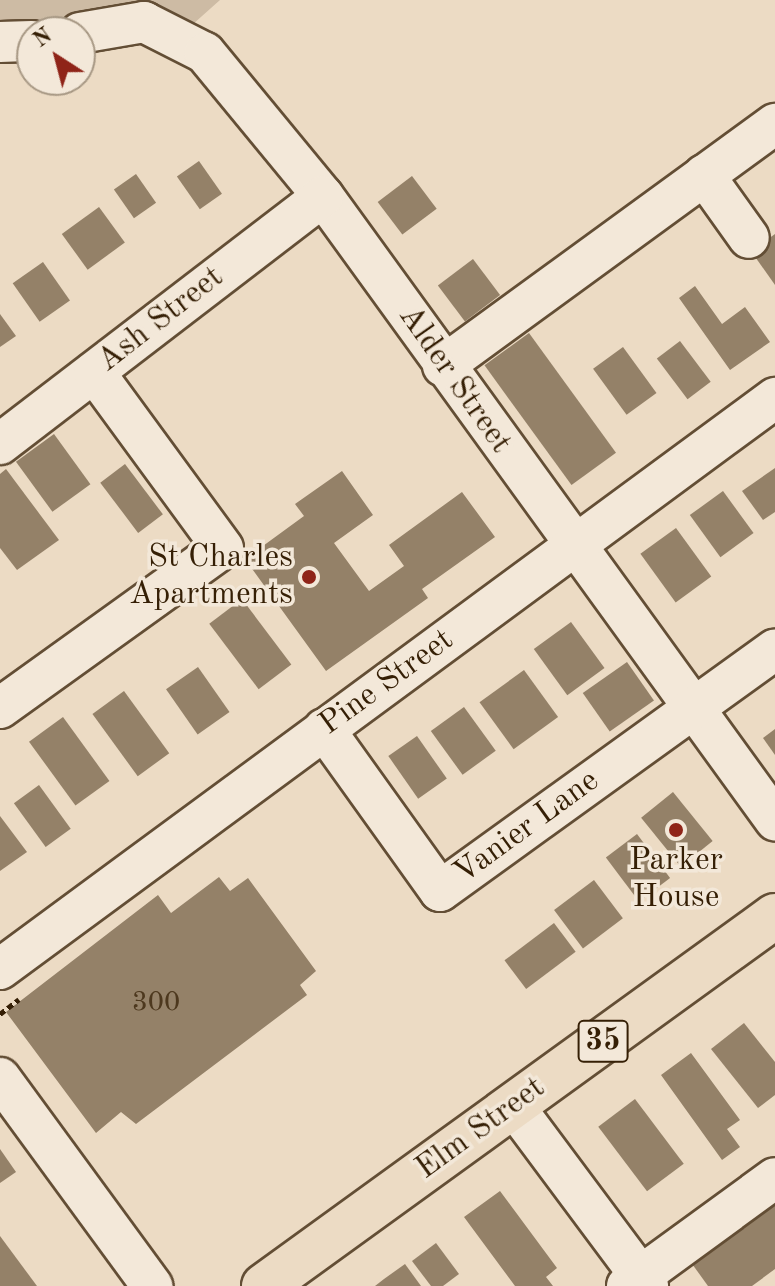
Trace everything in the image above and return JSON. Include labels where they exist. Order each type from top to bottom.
[{"type":"main road","name":"Elm Street","points":[[264,1286],[775,916]]},
{"type":"street","name":"Alder Street","points":[[96,30],[144,22],[205,53],[323,196],[574,547],[696,706],[775,820]]},
{"type":"street","points":[[443,366],[775,124]]},
{"type":"street","points":[[704,175],[749,238]]},
{"type":"street","name":"Ash Street","points":[[0,444],[323,196]]},
{"type":"street","points":[[0,708],[223,548],[94,372]]},
{"type":"street","name":"Pine Street","points":[[0,969],[775,398]]},
{"type":"street","name":"Vanier Lane","points":[[324,729],[440,891],[775,649]]},
{"type":"street","points":[[0,1078],[152,1286]]},
{"type":"street","points":[[513,1105],[639,1283],[775,1178]]},
{"type":"shaded area","points":[[0,0],[220,0],[183,33],[96,32],[96,16],[16,16],[16,37],[0,42]]},
{"type":"building","points":[[199,161],[222,194],[200,209],[177,176]]},
{"type":"building","points":[[136,174],[156,203],[134,218],[114,189]]},
{"type":"building","points":[[412,176],[437,209],[402,235],[378,202]]},
{"type":"building","points":[[99,207],[125,243],[88,270],[62,234]]},
{"type":"building","points":[[775,234],[775,285],[751,251]]},
{"type":"building","points":[[473,259],[500,295],[465,321],[438,285]]},
{"type":"building","points":[[43,262],[70,301],[40,322],[13,283]]},
{"type":"building","points":[[695,286],[722,324],[745,307],[770,342],[730,370],[679,298]]},
{"type":"building","points":[[0,314],[16,336],[0,347]]},
{"type":"building","points":[[529,333],[616,453],[571,485],[485,365]]},
{"type":"building","points":[[680,341],[711,382],[688,399],[657,358]]},
{"type":"building","points":[[623,347],[657,393],[627,415],[593,369]]},
{"type":"building","points":[[54,434],[90,484],[52,512],[16,462]]},
{"type":"building","points":[[125,464],[163,514],[138,533],[100,483]]},
{"type":"building","points":[[775,468],[775,512],[763,520],[742,491]]},
{"type":"building","points":[[6,469],[59,540],[17,570],[0,548],[0,474]]},
{"type":"building","name":"St Charles Apartments","points":[[342,471],[373,515],[334,543],[369,591],[404,566],[389,545],[462,492],[495,537],[422,589],[428,598],[326,671],[245,559],[304,516],[295,504]]},
{"type":"building","points":[[723,491],[754,533],[720,557],[690,515]]},
{"type":"building","points":[[676,528],[711,577],[676,602],[640,554]]},
{"type":"building","points":[[242,599],[291,664],[259,689],[209,624]]},
{"type":"building","points":[[571,622],[605,668],[567,695],[534,649]]},
{"type":"building","points":[[627,662],[654,701],[610,731],[583,693]]},
{"type":"building","points":[[198,667],[230,712],[198,734],[166,689]]},
{"type":"building","points":[[524,670],[558,717],[514,749],[480,702]]},
{"type":"building","points":[[124,691],[169,753],[138,776],[92,714]]},
{"type":"building","points":[[464,707],[496,751],[463,775],[431,731]]},
{"type":"building","points":[[63,717],[109,781],[75,806],[29,742]]},
{"type":"building","points":[[775,729],[775,755],[763,738]]},
{"type":"building","points":[[417,736],[447,779],[418,799],[388,756]]},
{"type":"building","points":[[39,785],[71,829],[46,847],[14,803]]},
{"type":"building","name":"Parker House","points":[[673,792],[713,841],[681,867],[641,818]]},
{"type":"building","points":[[0,816],[27,852],[0,871]]},
{"type":"building","points":[[637,834],[670,878],[639,901],[606,857]]},
{"type":"building","points":[[219,877],[230,891],[248,878],[316,971],[300,985],[307,995],[136,1124],[121,1112],[96,1133],[6,1012],[158,895],[171,913]]},
{"type":"building","points":[[594,880],[623,918],[583,948],[554,910]]},
{"type":"building","points":[[554,923],[576,952],[526,989],[504,960]]},
{"type":"building","points":[[744,1023],[775,1062],[775,1095],[758,1108],[711,1049]]},
{"type":"building","points":[[691,1053],[740,1120],[727,1129],[740,1147],[722,1160],[661,1075]]},
{"type":"building","points":[[635,1099],[684,1164],[647,1191],[598,1127]]},
{"type":"building","points":[[0,1149],[16,1172],[0,1183]]},
{"type":"building","points":[[500,1191],[557,1268],[546,1277],[553,1286],[515,1286],[464,1217]]},
{"type":"building","points":[[775,1197],[775,1269],[752,1286],[708,1286],[690,1261]]},
{"type":"building","points":[[0,1236],[37,1286],[0,1286]]},
{"type":"building","points":[[436,1243],[459,1274],[443,1286],[431,1286],[412,1261]]},
{"type":"building","points":[[405,1264],[421,1286],[375,1286],[384,1279]]},
{"type":"place","name":"St Charles Apartments","points":[[309,577]]},
{"type":"place","name":"Parker House","points":[[676,830]]}]
